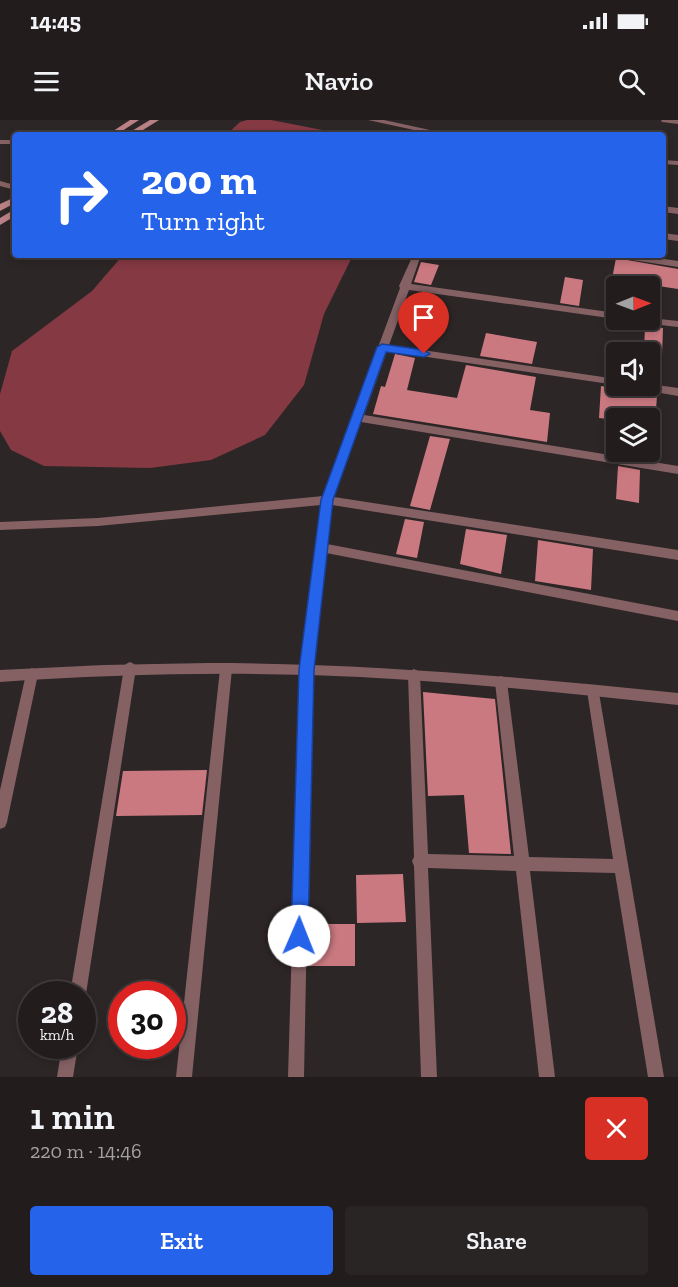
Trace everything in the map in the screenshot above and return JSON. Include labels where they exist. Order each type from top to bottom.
[{"type":"main road","points":[[134,132],[155,120]]},
{"type":"main road","points":[[115,132],[131,121]]},
{"type":"street","points":[[372,120],[434,132]]},
{"type":"street","points":[[665,120],[678,122],[678,127]]},
{"type":"street","points":[[296,1077],[306,670],[327,500],[416,258]]},
{"type":"street","points":[[639,258],[678,264]]},
{"type":"street","points":[[404,286],[606,315]]},
{"type":"street","points":[[660,322],[678,324]]},
{"type":"street","points":[[382,347],[606,381]]},
{"type":"street","points":[[660,389],[678,392]]},
{"type":"street","points":[[356,417],[678,470]]},
{"type":"street","points":[[0,526],[98,522],[327,500],[678,555]]},
{"type":"street","points":[[321,547],[678,616]]},
{"type":"street","points":[[80,981],[130,668]]},
{"type":"street","points":[[0,676],[130,668],[306,670],[414,675],[678,699]]},
{"type":"street","points":[[184,1077],[226,669]]},
{"type":"street","points":[[0,822],[32,674]]},
{"type":"street","points":[[414,675],[419,861],[429,1077]]},
{"type":"street","points":[[501,682],[547,1077]]},
{"type":"street","points":[[593,691],[656,1077]]},
{"type":"street","points":[[419,861],[620,866]]},
{"type":"street","points":[[65,1077],[68,1059]]},
{"type":"shaded area","points":[[271,120],[333,132],[229,132],[240,122]]},
{"type":"shaded area","points":[[120,258],[352,258],[324,314],[304,385],[265,435],[211,460],[150,468],[44,466],[11,450],[0,431],[0,394],[12,351],[92,291]]},
{"type":"building","points":[[616,258],[678,269],[678,289],[660,286],[660,276],[613,276]]},
{"type":"building","points":[[421,262],[439,265],[431,285],[414,282]]},
{"type":"building","points":[[565,277],[583,280],[579,306],[560,303]]},
{"type":"building","points":[[663,328],[662,355],[660,355],[660,342],[644,342],[645,330]]},
{"type":"building","points":[[486,333],[537,342],[532,364],[480,356]]},
{"type":"building","points":[[395,354],[415,358],[407,390],[457,398],[466,365],[536,377],[530,410],[550,413],[547,442],[373,414],[381,386],[385,387]]},
{"type":"building","points":[[601,386],[606,387],[606,396],[657,396],[656,408],[606,408],[606,419],[599,418]]},
{"type":"building","points":[[430,436],[450,439],[430,510],[410,506]]},
{"type":"building","points":[[618,466],[640,470],[639,503],[616,499]]},
{"type":"building","points":[[405,519],[424,522],[417,558],[396,554]]},
{"type":"building","points":[[466,529],[507,535],[501,574],[460,564]]},
{"type":"building","points":[[538,540],[593,549],[591,590],[535,581]]},
{"type":"building","points":[[423,692],[495,699],[511,854],[469,853],[464,795],[428,796]]},
{"type":"building","points":[[207,770],[202,815],[116,816],[123,771]]},
{"type":"building","points":[[403,874],[406,922],[357,923],[356,875]]},
{"type":"building","points":[[309,924],[355,924],[355,966],[308,966]]},
{"type":"route","points":[[299,936],[306,670],[327,500],[382,347],[424,354]]}]
